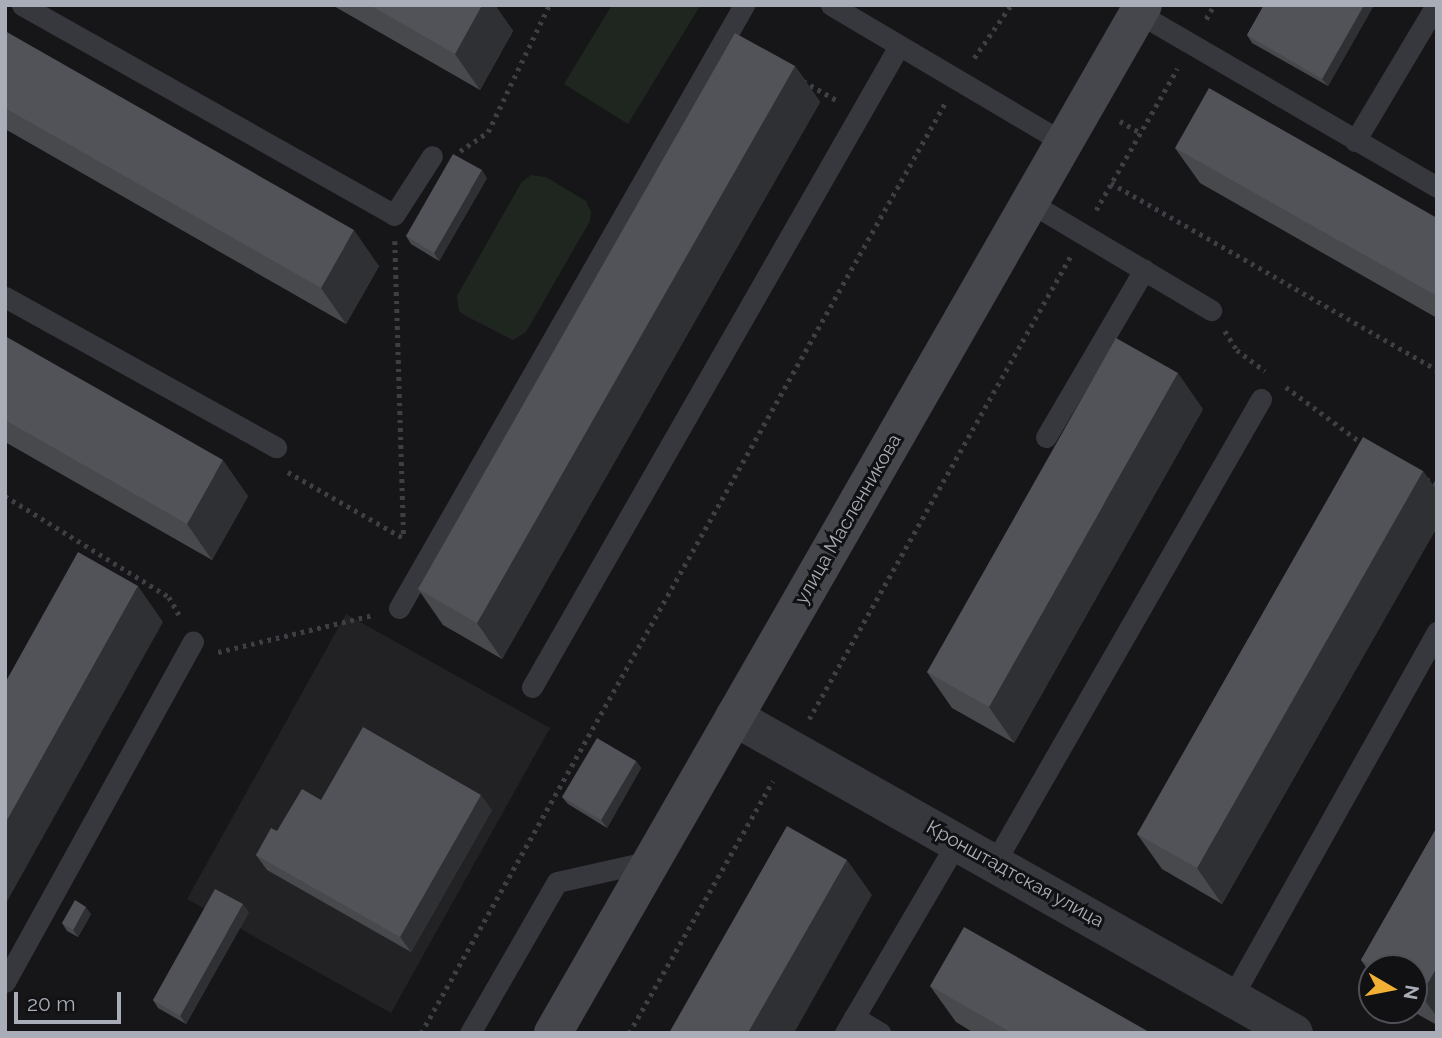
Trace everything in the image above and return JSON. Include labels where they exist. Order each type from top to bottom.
[{"type":"street","name":"улица Масленникова","points":[[553,1033],[1141,9]]},
{"type":"street","name":"Кронштадтская улица","points":[[734,717],[1294,1033]]},
{"type":"lane","points":[[22,5],[394,215],[432,156]]},
{"type":"lane","points":[[399,608],[744,5]]},
{"type":"lane","points":[[831,5],[1064,143]]},
{"type":"lane","points":[[1355,141],[1436,5]]},
{"type":"lane","points":[[1141,9],[1191,45],[1437,187]]},
{"type":"lane","points":[[532,687],[899,46]]},
{"type":"lane","points":[[1029,202],[1211,310]]},
{"type":"lane","points":[[1046,437],[1144,270]]},
{"type":"lane","points":[[5,297],[276,447]]},
{"type":"lane","points":[[995,862],[1261,398]]},
{"type":"lane","points":[[1231,997],[1437,632]]},
{"type":"lane","points":[[5,982],[194,641]]},
{"type":"lane","points":[[881,1033],[850,1025],[957,842]]},
{"type":"lane","points":[[470,1033],[558,882],[651,861]]},
{"type":"path","points":[[432,156],[458,153],[488,132],[549,5]]},
{"type":"path","points":[[421,1033],[958,81],[1011,5]]},
{"type":"path","points":[[629,1033],[1214,5]]},
{"type":"path","points":[[793,75],[860,114]]},
{"type":"path","points":[[1111,183],[1437,370]]},
{"type":"path","points":[[394,215],[404,538]]},
{"type":"path","points":[[1211,310],[1237,350],[1273,377]]},
{"type":"path","points":[[1285,385],[1373,450]]},
{"type":"path","points":[[276,447],[271,462],[430,553]]},
{"type":"path","points":[[1416,473],[1437,485]]},
{"type":"path","points":[[5,496],[169,597],[194,641]]},
{"type":"path","points":[[183,660],[399,608]]},
{"type":"shaded area","points":[[612,5],[700,6],[628,124],[564,84]]},
{"type":"shaded area","points":[[531,175],[546,177],[586,201],[591,212],[590,221],[526,332],[513,340],[459,311],[457,296],[521,183]]},
{"type":"shaded area","points":[[346,614],[550,728],[391,1013],[187,899]]},
{"type":"building","points":[[370,5],[482,5],[455,54]]},
{"type":"building","points":[[1264,5],[1364,5],[1322,79],[1247,35]]},
{"type":"building","points":[[5,31],[354,230],[321,288],[5,108]]},
{"type":"building","points":[[735,33],[795,66],[477,623],[418,589]]},
{"type":"building","points":[[1209,88],[1437,218],[1437,296],[1175,148]]},
{"type":"building","points":[[453,154],[482,170],[434,253],[406,236]]},
{"type":"building","points":[[5,336],[223,460],[187,524],[5,420]]},
{"type":"building","points":[[1116,338],[1178,373],[989,707],[927,672]]},
{"type":"building","points":[[1363,437],[1423,471],[1197,868],[1137,834]]},
{"type":"building","points":[[78,552],[138,586],[5,824],[5,683]]},
{"type":"building","points":[[363,727],[481,795],[400,937],[256,855],[271,828],[277,831],[302,789],[321,800]]},
{"type":"building","points":[[597,738],[636,761],[601,820],[562,797]]},
{"type":"building","points":[[787,826],[847,860],[748,1033],[669,1033]]},
{"type":"building","points":[[1437,827],[1437,967],[1428,983],[1428,954],[1364,954]]},
{"type":"building","points":[[215,889],[243,904],[180,1016],[153,1000]]},
{"type":"building","points":[[75,900],[86,907],[73,930],[62,923]]},
{"type":"building","points":[[964,927],[1151,1033],[1012,1033],[930,986]]}]
